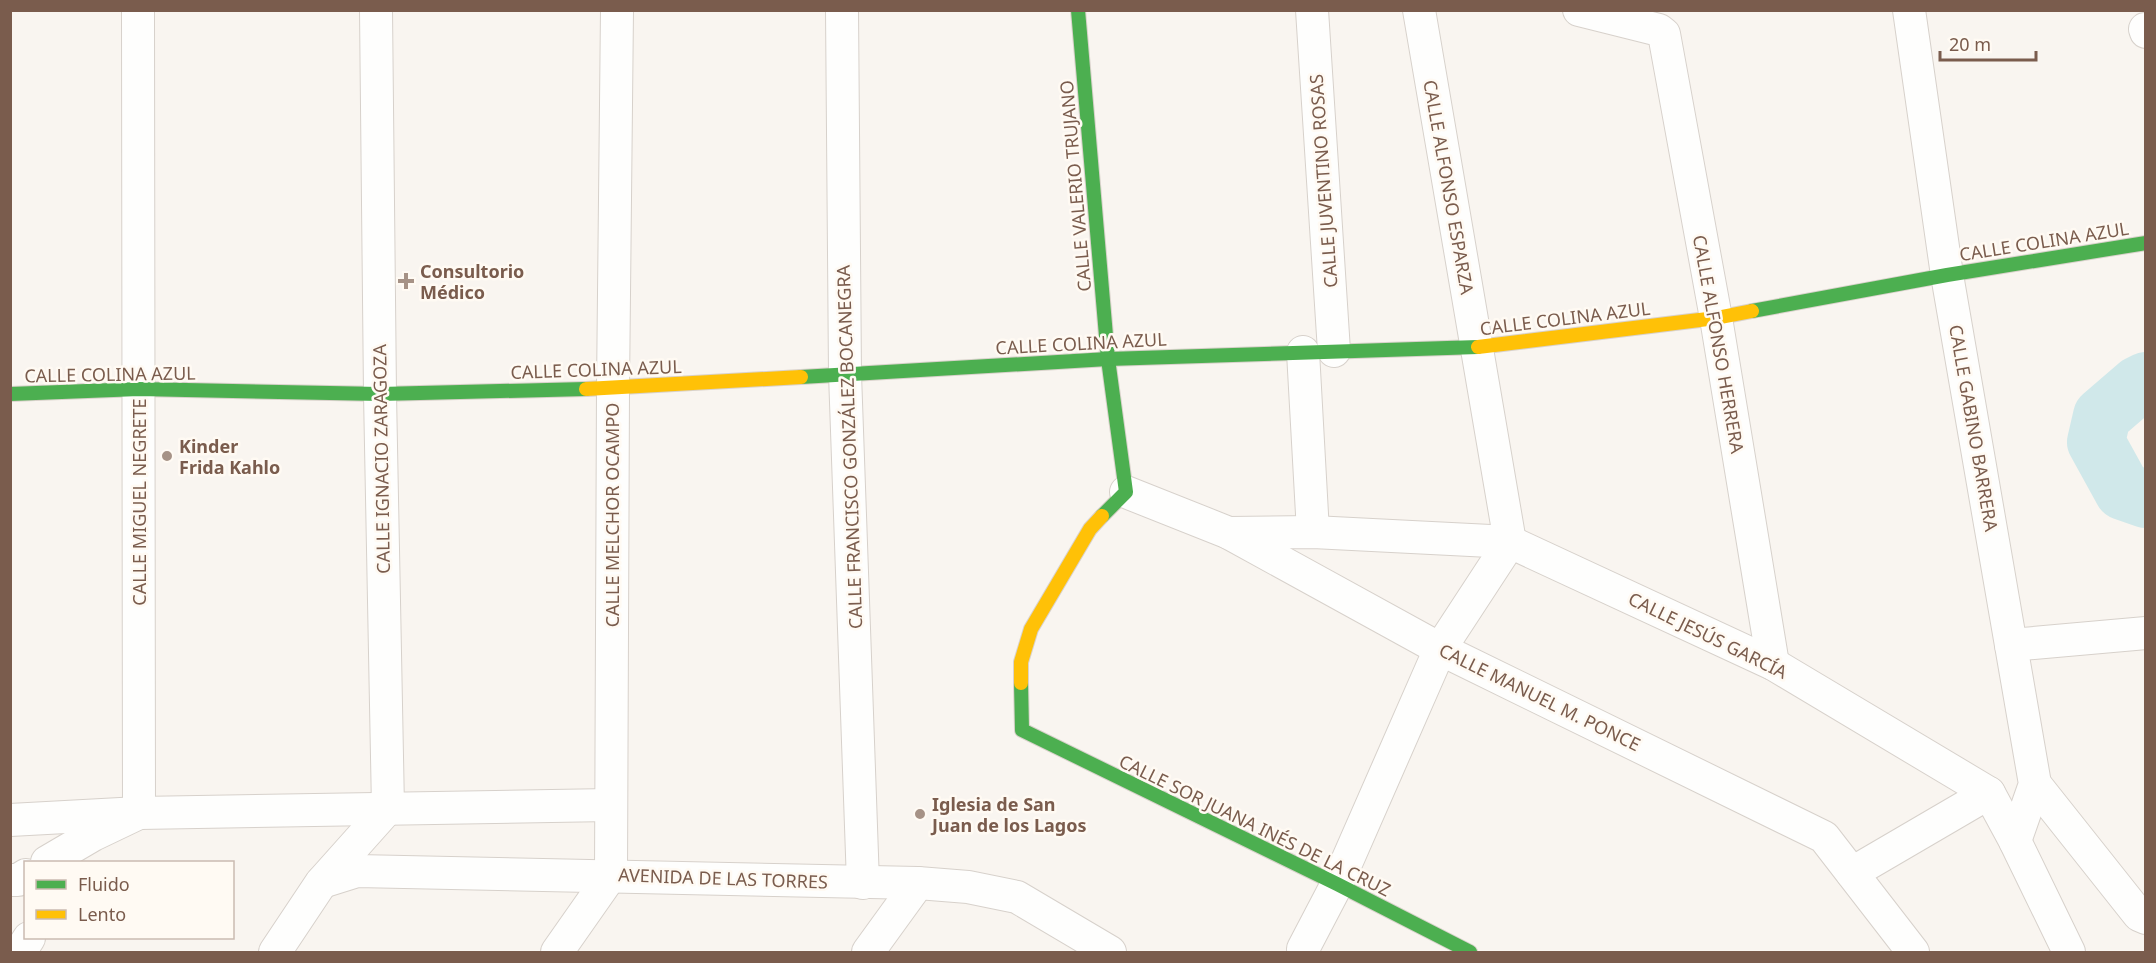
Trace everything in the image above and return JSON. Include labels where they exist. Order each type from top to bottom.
[{"type":"street","name":"CALLE MIGUEL NEGRETE","points":[[138,10],[139,813]]},
{"type":"street","name":"CALLE IGNACIO ZARAGOZA","points":[[376,10],[388,808]]},
{"type":"street","name":"CALLE MELCHOR OCAMPO","points":[[611,875],[617,10]]},
{"type":"street","name":"CALLE FRANCISCO GONZÁLEZ BOCANEGRA","points":[[842,10],[845,374],[863,883]]},
{"type":"street","name":"CALLE VALERIO TRUJANO","points":[[1078,10],[1108,358],[1126,492]]},
{"type":"street","name":"CALLE JUVENTINO ROSAS","points":[[1312,10],[1334,351]]},
{"type":"street","name":"CALLE ALFONSO ESPARZA","points":[[1419,10],[1510,542]]},
{"type":"street","name":"CALLE ALFONSO HERRERA","points":[[1579,10],[1657,30],[1664,34],[1716,318],[1773,664]]},
{"type":"street","name":"CALLE GABINO BARRERA","points":[[1909,10],[1947,275],[2036,784]]},
{"type":"street","name":"CALLE COLINA AZUL","points":[[10,394],[139,389],[380,394],[613,388],[1108,358],[1475,347],[1716,318],[1947,275],[2145,243]]},
{"type":"street","points":[[1303,352],[1313,532]]},
{"type":"street","name":"CALLE MANUEL M. PONCE","points":[[1126,492],[1229,533],[1440,649],[1824,837],[1913,952]]},
{"type":"street","name":"CALLE SOR JUANA INÉS DE LA CRUZ","points":[[1126,492],[1090,529],[1031,629],[1021,662],[1022,730],[1470,952]]},
{"type":"street","name":"CALLE JESÚS GARCÍA","points":[[1229,533],[1313,532],[1510,542],[1773,664],[1989,793]]},
{"type":"street","points":[[1303,949],[1337,885],[1440,649],[1510,542]]},
{"type":"street","points":[[2011,645],[2145,633]]},
{"type":"street","points":[[2015,841],[2036,784]]},
{"type":"street","points":[[2036,784],[2139,915],[2145,918]]},
{"type":"street","points":[[1852,873],[1989,793],[2069,952]]},
{"type":"street","points":[[10,820],[139,813],[610,805]]},
{"type":"street","points":[[275,952],[321,883],[388,808]]},
{"type":"street","points":[[49,861],[93,835],[139,813]]},
{"type":"street","points":[[77,861],[93,835]]},
{"type":"street","name":"AVENIDA DE LAS TORRES","points":[[321,883],[357,871],[918,883],[968,887],[1017,897],[1110,952]]},
{"type":"street","points":[[557,952],[611,875]]},
{"type":"street","points":[[10,880],[18,880],[24,876]]},
{"type":"street","points":[[868,952],[918,883]]},
{"type":"street","points":[[20,952],[28,939]]},
{"type":"waterway","points":[[2146,381],[2138,385],[2102,416],[2096,442],[2123,491],[2146,499]]},
{"type":"traffic: fast","points":[[1078,10],[1108,359],[1126,492],[1102,516]]},
{"type":"traffic: fast","points":[[1752,311],[1947,275],[2146,243]]},
{"type":"traffic: fast","points":[[801,377],[1108,359],[1478,347]]},
{"type":"traffic: fast","points":[[10,394],[139,389],[380,394],[586,389]]},
{"type":"traffic: fast","points":[[1021,683],[1022,730],[1337,884],[1470,952]]},
{"type":"traffic: slow","points":[[1478,347],[1716,318],[1752,311]]},
{"type":"traffic: slow","points":[[586,389],[801,377]]},
{"type":"traffic: slow","points":[[1021,683],[1021,662],[1031,629],[1090,529],[1102,516]]},
{"type":"place","name":"Consultorio Médico","points":[[406,281]]},
{"type":"place","name":"Kinder Frida Kahlo","points":[[167,456]]},
{"type":"place","name":"Iglesia de San Juan de los Lagos","points":[[920,814]]}]
